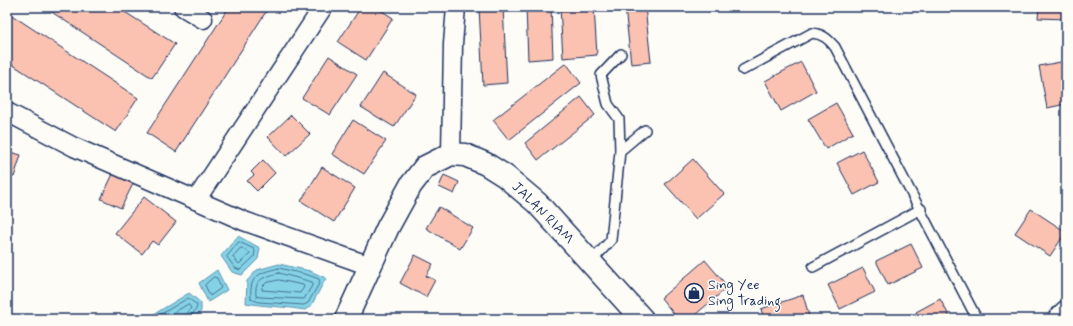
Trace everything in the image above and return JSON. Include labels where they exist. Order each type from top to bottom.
[{"type":"street","points":[[184,7],[203,19]]},
{"type":"street","points":[[196,200],[323,7]]},
{"type":"street","points":[[346,319],[388,226],[411,186],[425,167],[450,154],[453,44],[456,7]]},
{"type":"street","points":[[7,112],[74,147],[244,222],[370,266]]},
{"type":"street","name":"JALAN RIAM","points":[[450,154],[465,156],[486,164],[505,176],[537,203],[642,319]]},
{"type":"street","points":[[1059,319],[1066,312]]},
{"type":"lane","points":[[743,70],[812,32],[829,39],[835,47],[921,209],[977,319]]},
{"type":"lane","points":[[591,262],[611,240],[620,151],[619,119],[608,104],[601,75],[621,54]]},
{"type":"lane","points":[[620,151],[645,130]]},
{"type":"lane","points":[[813,267],[921,209]]},
{"type":"water","points":[[238,236],[260,248],[258,259],[242,275],[232,272],[221,256]]},
{"type":"water","points":[[279,264],[310,271],[326,278],[311,306],[305,310],[246,303],[247,281],[257,270]]},
{"type":"water","points":[[217,270],[227,290],[208,302],[199,283]]},
{"type":"water","points":[[189,293],[201,303],[201,311],[194,319],[146,319]]},
{"type":"building","points":[[44,7],[117,7],[175,44],[152,78]]},
{"type":"building","points":[[229,7],[269,7],[176,152],[147,133]]},
{"type":"building","points":[[361,7],[376,7],[393,18],[366,60],[338,42]]},
{"type":"building","points":[[479,7],[503,7],[507,83],[483,85]]},
{"type":"building","points":[[526,7],[551,7],[553,58],[528,60]]},
{"type":"building","points":[[560,7],[594,7],[597,55],[563,58]]},
{"type":"building","points":[[625,7],[645,7],[651,62],[631,64]]},
{"type":"building","points":[[1039,7],[1066,7],[1066,19],[1038,18]]},
{"type":"building","points":[[7,12],[138,98],[116,132],[7,61]]},
{"type":"building","points":[[329,56],[357,74],[330,115],[302,98]]},
{"type":"building","points":[[1066,61],[1066,104],[1047,108],[1039,66]]},
{"type":"building","points":[[801,62],[816,91],[781,111],[765,81]]},
{"type":"building","points":[[566,63],[581,83],[509,140],[493,120]]},
{"type":"building","points":[[383,73],[416,94],[394,127],[361,107]]},
{"type":"building","points":[[581,97],[595,115],[538,160],[525,143]]},
{"type":"building","points":[[836,103],[853,133],[826,149],[808,119]]},
{"type":"building","points":[[291,115],[310,134],[286,156],[268,137]]},
{"type":"building","points":[[353,120],[386,141],[364,174],[332,154]]},
{"type":"building","points":[[862,150],[879,182],[854,195],[837,163]]},
{"type":"building","points":[[7,151],[21,155],[14,177],[7,175]]},
{"type":"building","points":[[693,159],[724,194],[696,219],[665,184]]},
{"type":"building","points":[[263,160],[275,173],[257,191],[247,181],[254,175],[251,172]]},
{"type":"building","points":[[322,167],[355,188],[334,222],[301,201]]},
{"type":"building","points":[[113,174],[133,184],[121,208],[101,199]]},
{"type":"building","points":[[444,175],[459,182],[454,194],[439,187]]},
{"type":"building","points":[[144,197],[176,222],[158,245],[152,241],[142,254],[115,233]]},
{"type":"building","points":[[439,207],[473,228],[460,249],[426,228]]},
{"type":"building","points":[[1031,209],[1066,232],[1050,256],[1015,233]]},
{"type":"building","points":[[911,244],[923,268],[888,285],[876,261]]},
{"type":"building","points":[[415,255],[433,264],[426,276],[435,280],[426,297],[400,283]]},
{"type":"building","name":"Sing Yee Sing Trading","points":[[705,260],[728,287],[690,319],[678,319],[661,298]]},
{"type":"building","points":[[863,268],[875,292],[840,309],[828,285]]},
{"type":"building","points":[[803,295],[810,319],[764,319],[761,309]]},
{"type":"building","points":[[940,299],[951,319],[919,319],[916,312]]},
{"type":"place","name":"Sing Yee Sing Trading","points":[[694,293]]}]
